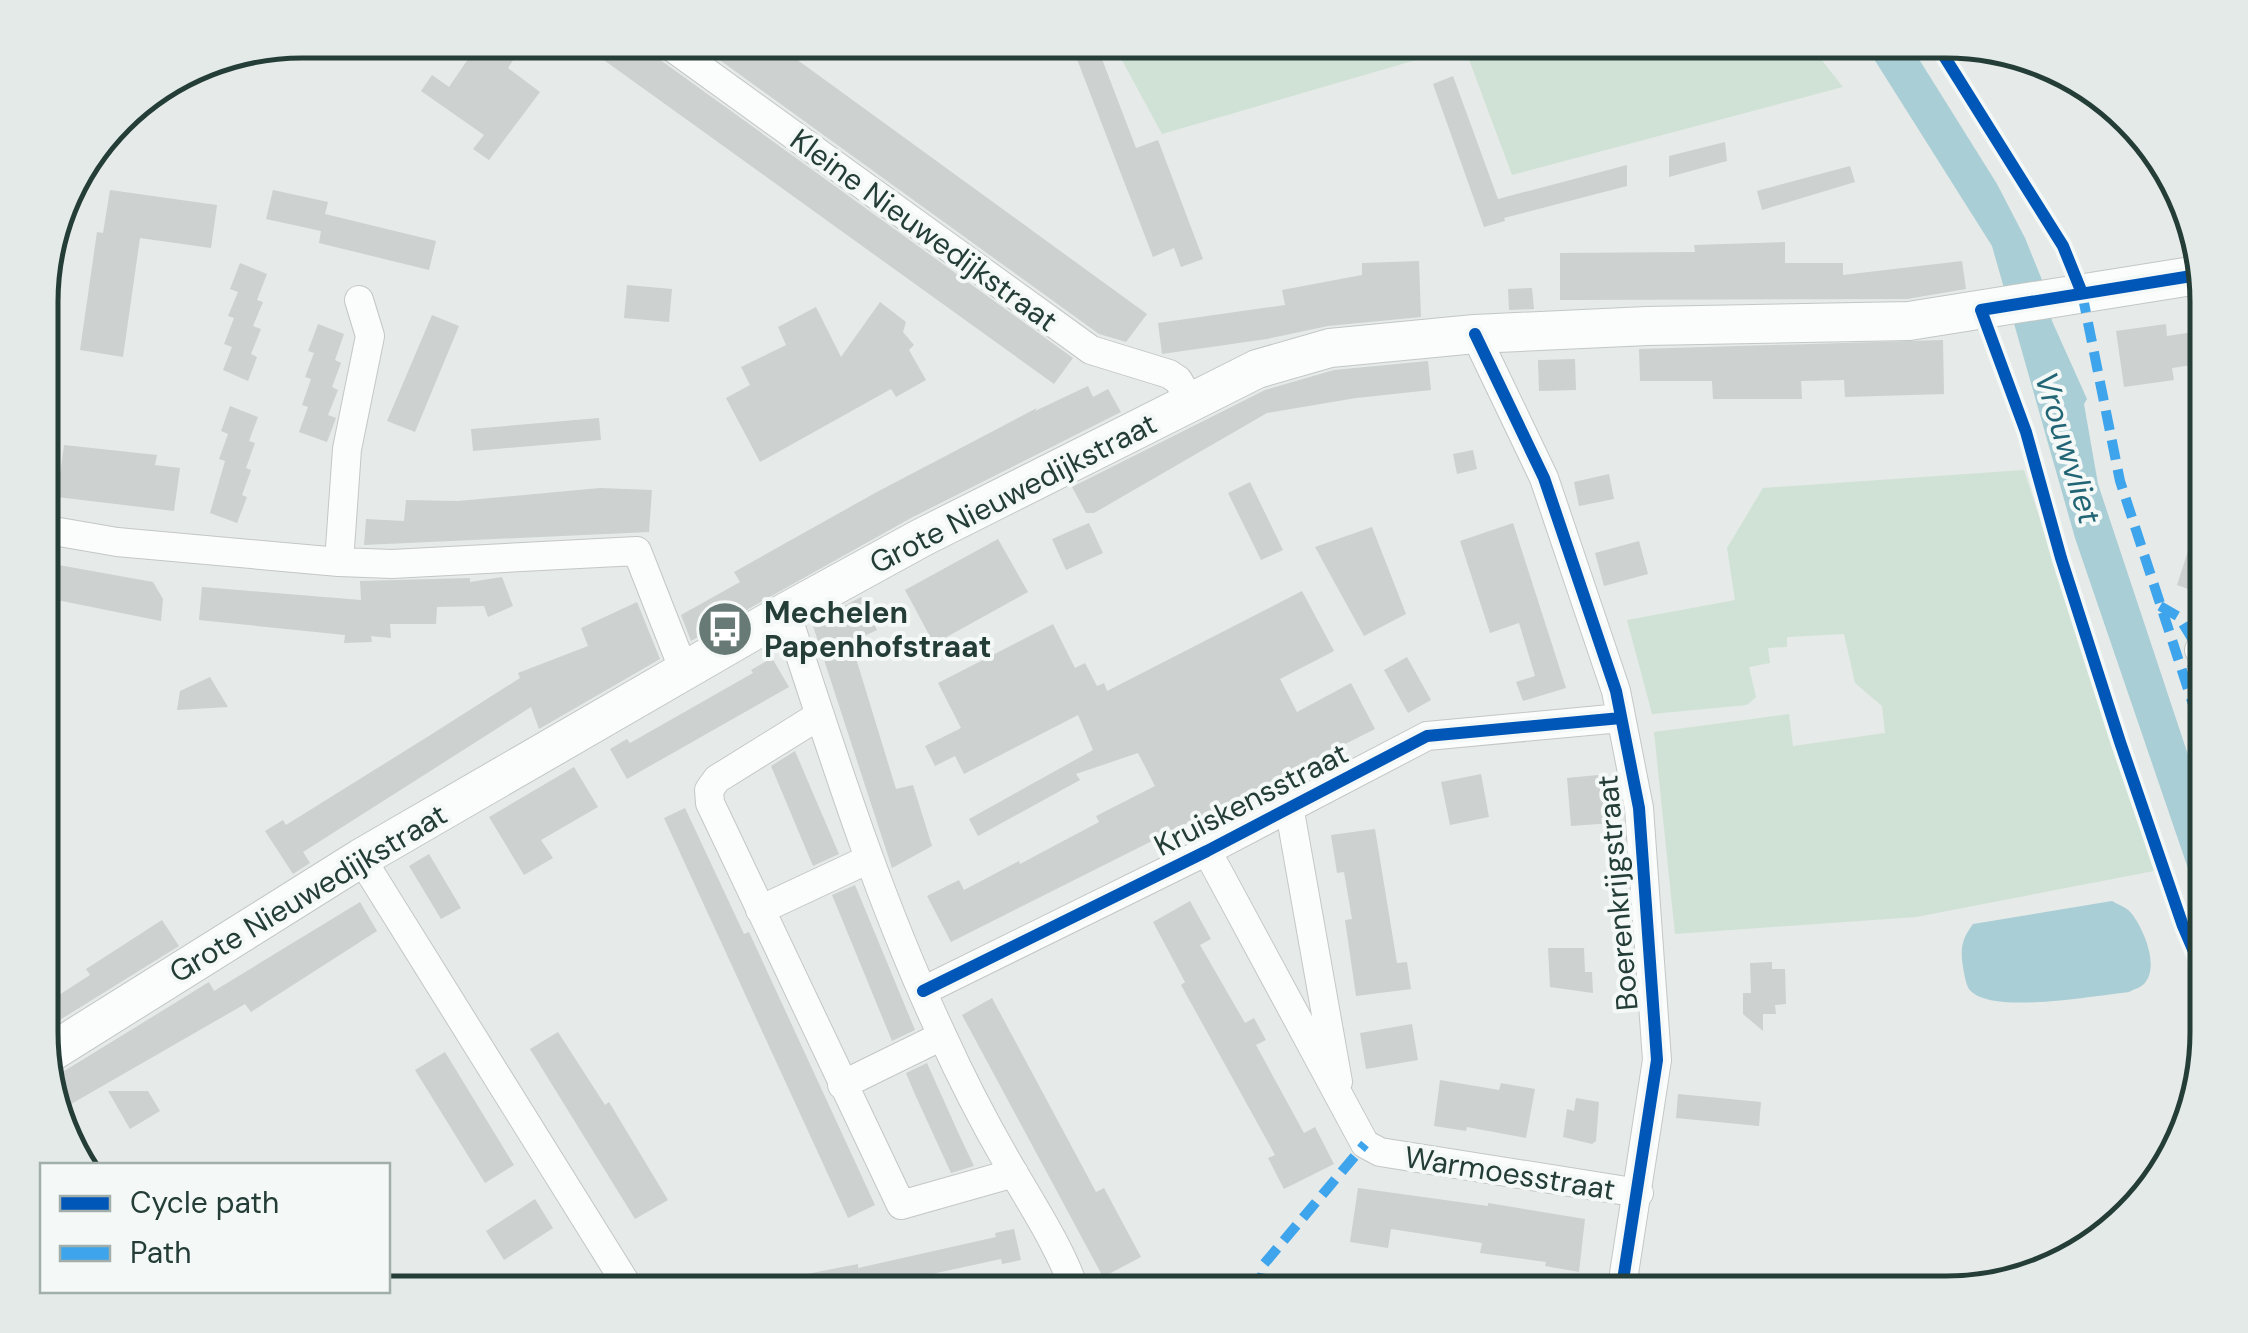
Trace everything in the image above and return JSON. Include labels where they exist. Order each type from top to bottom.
[{"type":"main road","name":"Grote Nieuwedijkstraat","points":[[59,1047],[361,858],[786,612],[921,538],[1258,369],[1330,348],[1475,334],[1647,326],[1909,322],[2189,276]]},
{"type":"street","name":"Kleine Nieuwedijkstraat","points":[[687,58],[1091,350],[1169,374],[1178,380],[1191,402]]},
{"type":"street","points":[[339,562],[347,448],[370,336],[359,300]]},
{"type":"street","name":"Boerenkrijgstraat","points":[[1475,334],[1544,478],[1616,691],[1639,808],[1656,1060],[1624,1275]]},
{"type":"street","points":[[58,532],[117,542],[392,564],[637,551],[684,671]]},
{"type":"street","points":[[786,612],[869,859],[923,992],[942,1036],[1070,1276]]},
{"type":"street","points":[[820,714],[717,780],[709,790],[710,803],[901,1205],[1014,1173]]},
{"type":"street","name":"Kruiskensstraat","points":[[923,992],[1207,851],[1426,736],[1621,718]]},
{"type":"street","name":"Warmoesstraat","points":[[1290,806],[1343,1108]]},
{"type":"street","name":"Warmoesstraat","points":[[1207,851],[1365,1144],[1380,1152],[1639,1194]]},
{"type":"street","points":[[361,858],[621,1276]]},
{"type":"street","points":[[760,910],[869,859]]},
{"type":"street","points":[[842,1085],[942,1036]]},
{"type":"green space","points":[[1121,58],[1423,58],[1162,134]]},
{"type":"green space","points":[[1468,58],[1820,58],[1843,87],[1512,175]]},
{"type":"green space","points":[[2024,470],[2154,871],[1916,917],[1675,934],[1654,732],[1789,714],[1793,746],[1885,733],[1882,706],[1855,683],[1844,634],[1787,637],[1787,647],[1768,648],[1770,663],[1749,667],[1756,697],[1747,705],[1652,714],[1627,620],[1735,600],[1727,548],[1763,488]]},
{"type":"water","name":"Vrouwvliet","points":[[1873,58],[1918,58],[1997,184],[2042,280],[2052,321],[2087,399],[2084,404],[2098,484],[2190,761],[2190,874],[2075,538],[1992,246]]},
{"type":"water","points":[[2112,901],[2130,912],[2145,939],[2151,968],[2141,987],[2129,992],[2020,1003],[1980,997],[1969,989],[1962,949],[1973,924]]},
{"type":"building","points":[[469,58],[514,58],[508,68],[540,92],[489,160],[473,149],[484,135],[421,91],[432,75],[449,87]]},
{"type":"building","points":[[601,58],[658,58],[1073,358],[1054,384]]},
{"type":"building","points":[[717,58],[795,58],[1147,314],[1126,342],[1099,334]]},
{"type":"building","points":[[1077,58],[1102,58],[1136,148],[1158,140],[1203,259],[1181,267],[1174,248],[1153,257]]},
{"type":"building","points":[[1453,76],[1498,199],[1627,165],[1627,186],[1504,218],[1505,221],[1484,227],[1433,84]]},
{"type":"building","points":[[1725,142],[1727,161],[1669,177],[1669,156]]},
{"type":"building","points":[[1850,166],[1855,182],[1762,210],[1757,191]]},
{"type":"building","points":[[110,190],[217,205],[211,248],[140,238],[123,357],[80,350],[97,232],[103,233]]},
{"type":"building","points":[[273,190],[328,202],[325,214],[436,241],[429,270],[319,243],[321,231],[266,219]]},
{"type":"building","points":[[1785,242],[1785,263],[1843,263],[1843,275],[1962,261],[1966,289],[1907,299],[1560,300],[1560,253],[1695,252],[1694,245]]},
{"type":"building","points":[[1419,261],[1421,317],[1328,326],[1162,354],[1158,323],[1285,305],[1282,290],[1362,275],[1362,263]]},
{"type":"building","points":[[240,263],[267,274],[257,300],[263,302],[253,326],[261,329],[251,354],[257,357],[248,381],[223,370],[232,347],[224,344],[234,318],[228,316],[238,292],[230,289]]},
{"type":"building","points":[[627,285],[672,289],[669,322],[624,318]]},
{"type":"building","points":[[1532,288],[1534,309],[1509,310],[1508,289]]},
{"type":"building","points":[[880,302],[906,322],[903,332],[914,345],[909,350],[926,380],[896,397],[891,389],[760,462],[726,398],[750,385],[741,367],[786,345],[778,327],[816,307],[841,357]]},
{"type":"building","points":[[432,315],[459,326],[415,432],[387,421]]},
{"type":"building","points":[[318,324],[344,334],[335,360],[341,363],[332,387],[338,390],[328,415],[336,418],[327,442],[299,432],[308,407],[302,405],[311,379],[305,377],[314,353],[308,351]]},
{"type":"building","points":[[2166,324],[2167,336],[2190,333],[2190,365],[2172,368],[2174,380],[2124,387],[2116,331]]},
{"type":"building","points":[[1943,340],[1944,394],[1845,397],[1844,380],[1801,381],[1802,399],[1713,399],[1712,381],[1640,381],[1639,349]]},
{"type":"building","points":[[1575,359],[1576,390],[1539,391],[1538,360]]},
{"type":"building","points":[[1428,361],[1431,390],[1267,413],[1094,513],[1086,513],[1072,487],[1265,390],[1334,370]]},
{"type":"building","points":[[1088,386],[1093,397],[1108,389],[1121,412],[911,518],[691,641],[681,615],[740,582],[734,572],[875,493],[1037,408],[1035,411]]},
{"type":"building","points":[[230,406],[258,417],[249,441],[255,443],[242,495],[247,497],[237,523],[210,513],[225,461],[219,459],[228,434],[221,431]]},
{"type":"building","points":[[599,418],[601,440],[473,451],[471,429]]},
{"type":"building","points":[[64,445],[157,455],[155,465],[180,468],[174,511],[58,497]]},
{"type":"building","points":[[1473,450],[1477,469],[1457,474],[1453,454]]},
{"type":"building","points":[[1609,474],[1614,499],[1579,506],[1574,482]]},
{"type":"building","points":[[1250,482],[1283,550],[1261,560],[1228,493]]},
{"type":"building","points":[[600,488],[652,490],[649,532],[364,545],[366,519],[404,521],[406,500],[458,501]]},
{"type":"building","points":[[1089,523],[1103,553],[1066,570],[1052,539]]},
{"type":"building","points":[[1513,523],[1566,688],[1523,701],[1516,682],[1535,676],[1519,623],[1490,633],[1460,541]]},
{"type":"building","points":[[1372,527],[1406,614],[1364,636],[1315,547]]},
{"type":"building","points":[[998,539],[1028,592],[934,644],[905,590]]},
{"type":"building","points":[[1639,541],[1648,574],[1604,586],[1595,553]]},
{"type":"building","points":[[2188,551],[2190,552],[2190,590],[2177,585]]},
{"type":"building","points":[[58,565],[153,582],[163,599],[161,621],[58,600]]},
{"type":"building","points":[[502,577],[513,606],[488,617],[484,606],[437,607],[436,624],[390,624],[391,638],[371,636],[372,642],[344,643],[345,635],[199,620],[202,587],[361,600],[360,581],[470,578],[470,582]]},
{"type":"building","points":[[1302,591],[1334,651],[1280,679],[1297,712],[1351,683],[1375,729],[951,942],[927,896],[959,880],[964,890],[1019,861],[1020,864],[1099,822],[1096,816],[1155,786],[1138,753],[1076,774],[1080,780],[978,836],[969,819],[1093,750],[1078,715],[964,774],[955,756],[935,766],[925,746],[961,728],[938,683],[1053,624],[1075,668],[1085,663],[1097,686],[1104,683],[1107,691]]},
{"type":"building","points":[[861,597],[877,630],[851,642],[896,789],[913,785],[932,846],[892,868],[812,623]]},
{"type":"building","points":[[637,602],[660,659],[539,729],[531,707],[303,852],[310,863],[293,874],[265,831],[283,820],[286,825],[432,734],[520,678],[518,673],[588,646],[581,628]]},
{"type":"building","points":[[1407,657],[1431,700],[1408,713],[1384,670]]},
{"type":"building","points":[[772,658],[789,687],[627,779],[610,749],[627,739],[630,743],[753,673],[751,670]]},
{"type":"building","points":[[210,677],[228,707],[177,710],[180,691]]},
{"type":"building","points":[[795,751],[839,854],[813,866],[771,766]]},
{"type":"building","points":[[574,767],[598,807],[541,840],[553,858],[524,875],[489,817]]},
{"type":"building","points":[[1481,774],[1489,817],[1450,825],[1441,782]]},
{"type":"building","points":[[1608,774],[1612,823],[1571,826],[1567,778]]},
{"type":"building","points":[[685,808],[744,934],[749,932],[875,1205],[848,1218],[664,818]]},
{"type":"building","points":[[1375,829],[1397,963],[1407,962],[1411,989],[1356,996],[1345,920],[1352,919],[1344,872],[1337,873],[1331,835]]},
{"type":"building","points":[[429,854],[461,908],[441,919],[409,866]]},
{"type":"building","points":[[855,885],[915,1030],[892,1041],[832,895]]},
{"type":"building","points":[[1190,901],[1211,939],[1200,945],[1245,1023],[1254,1018],[1266,1040],[1256,1045],[1304,1133],[1315,1127],[1334,1164],[1284,1189],[1268,1158],[1275,1155],[1181,985],[1185,982],[1153,922]]},
{"type":"building","points":[[360,902],[377,931],[251,1012],[245,1004],[69,1105],[62,1073],[209,982],[214,991]]},
{"type":"building","points":[[162,920],[179,946],[58,1021],[58,996],[90,975],[86,969]]},
{"type":"building","points":[[1548,948],[1584,948],[1585,972],[1592,972],[1593,993],[1550,987]]},
{"type":"building","points":[[1772,962],[1772,969],[1785,969],[1786,1004],[1775,1005],[1776,1014],[1763,1014],[1763,1031],[1743,1014],[1743,993],[1751,993],[1750,963]]},
{"type":"building","points":[[992,998],[1096,1192],[1104,1188],[1141,1257],[1102,1276],[962,1015]]},
{"type":"building","points":[[1412,1024],[1418,1060],[1366,1069],[1360,1033]]},
{"type":"building","points":[[558,1032],[605,1105],[609,1102],[668,1200],[635,1219],[530,1049]]},
{"type":"building","points":[[445,1052],[514,1165],[485,1183],[415,1070]]},
{"type":"building","points":[[927,1063],[974,1166],[951,1173],[913,1090],[906,1073]]},
{"type":"building","points":[[1440,1080],[1499,1090],[1501,1083],[1535,1089],[1526,1138],[1467,1127],[1466,1131],[1434,1126]]},
{"type":"building","points":[[108,1091],[148,1091],[160,1111],[130,1129]]},
{"type":"building","points":[[1678,1094],[1761,1102],[1759,1126],[1676,1118]]},
{"type":"building","points":[[1576,1098],[1599,1102],[1596,1141],[1592,1144],[1563,1137],[1567,1109],[1574,1111]]},
{"type":"building","points":[[1358,1188],[1585,1219],[1579,1272],[1545,1266],[1546,1262],[1480,1253],[1482,1243],[1391,1229],[1388,1248],[1350,1242]]},
{"type":"building","points":[[535,1199],[553,1228],[504,1260],[486,1231]]},
{"type":"building","points":[[1014,1229],[1021,1260],[1002,1264],[1001,1259],[925,1276],[798,1276],[858,1264],[858,1268],[996,1237],[995,1233]]},
{"type":"marked path","points":[[2082,293],[2120,481],[2190,695]]},
{"type":"marked path","points":[[2160,606],[2179,617],[2190,635]]},
{"type":"marked path","points":[[2186,684],[2190,674]]},
{"type":"marked path","points":[[1262,1275],[1264,1264],[1365,1144]]},
{"type":"cycle path","points":[[1945,58],[2063,246],[2082,293]]},
{"type":"cycle path","points":[[2189,276],[1981,310],[2026,432],[2061,558],[2120,742],[2190,942]]},
{"type":"cycle path","points":[[1475,334],[1544,478],[1616,691],[1639,808],[1657,1060],[1624,1275]]},
{"type":"cycle path","points":[[923,991],[1207,851],[1427,736],[1621,718]]},
{"type":"place","name":"Mechelen Papenhofstraat","points":[[725,629]]}]
